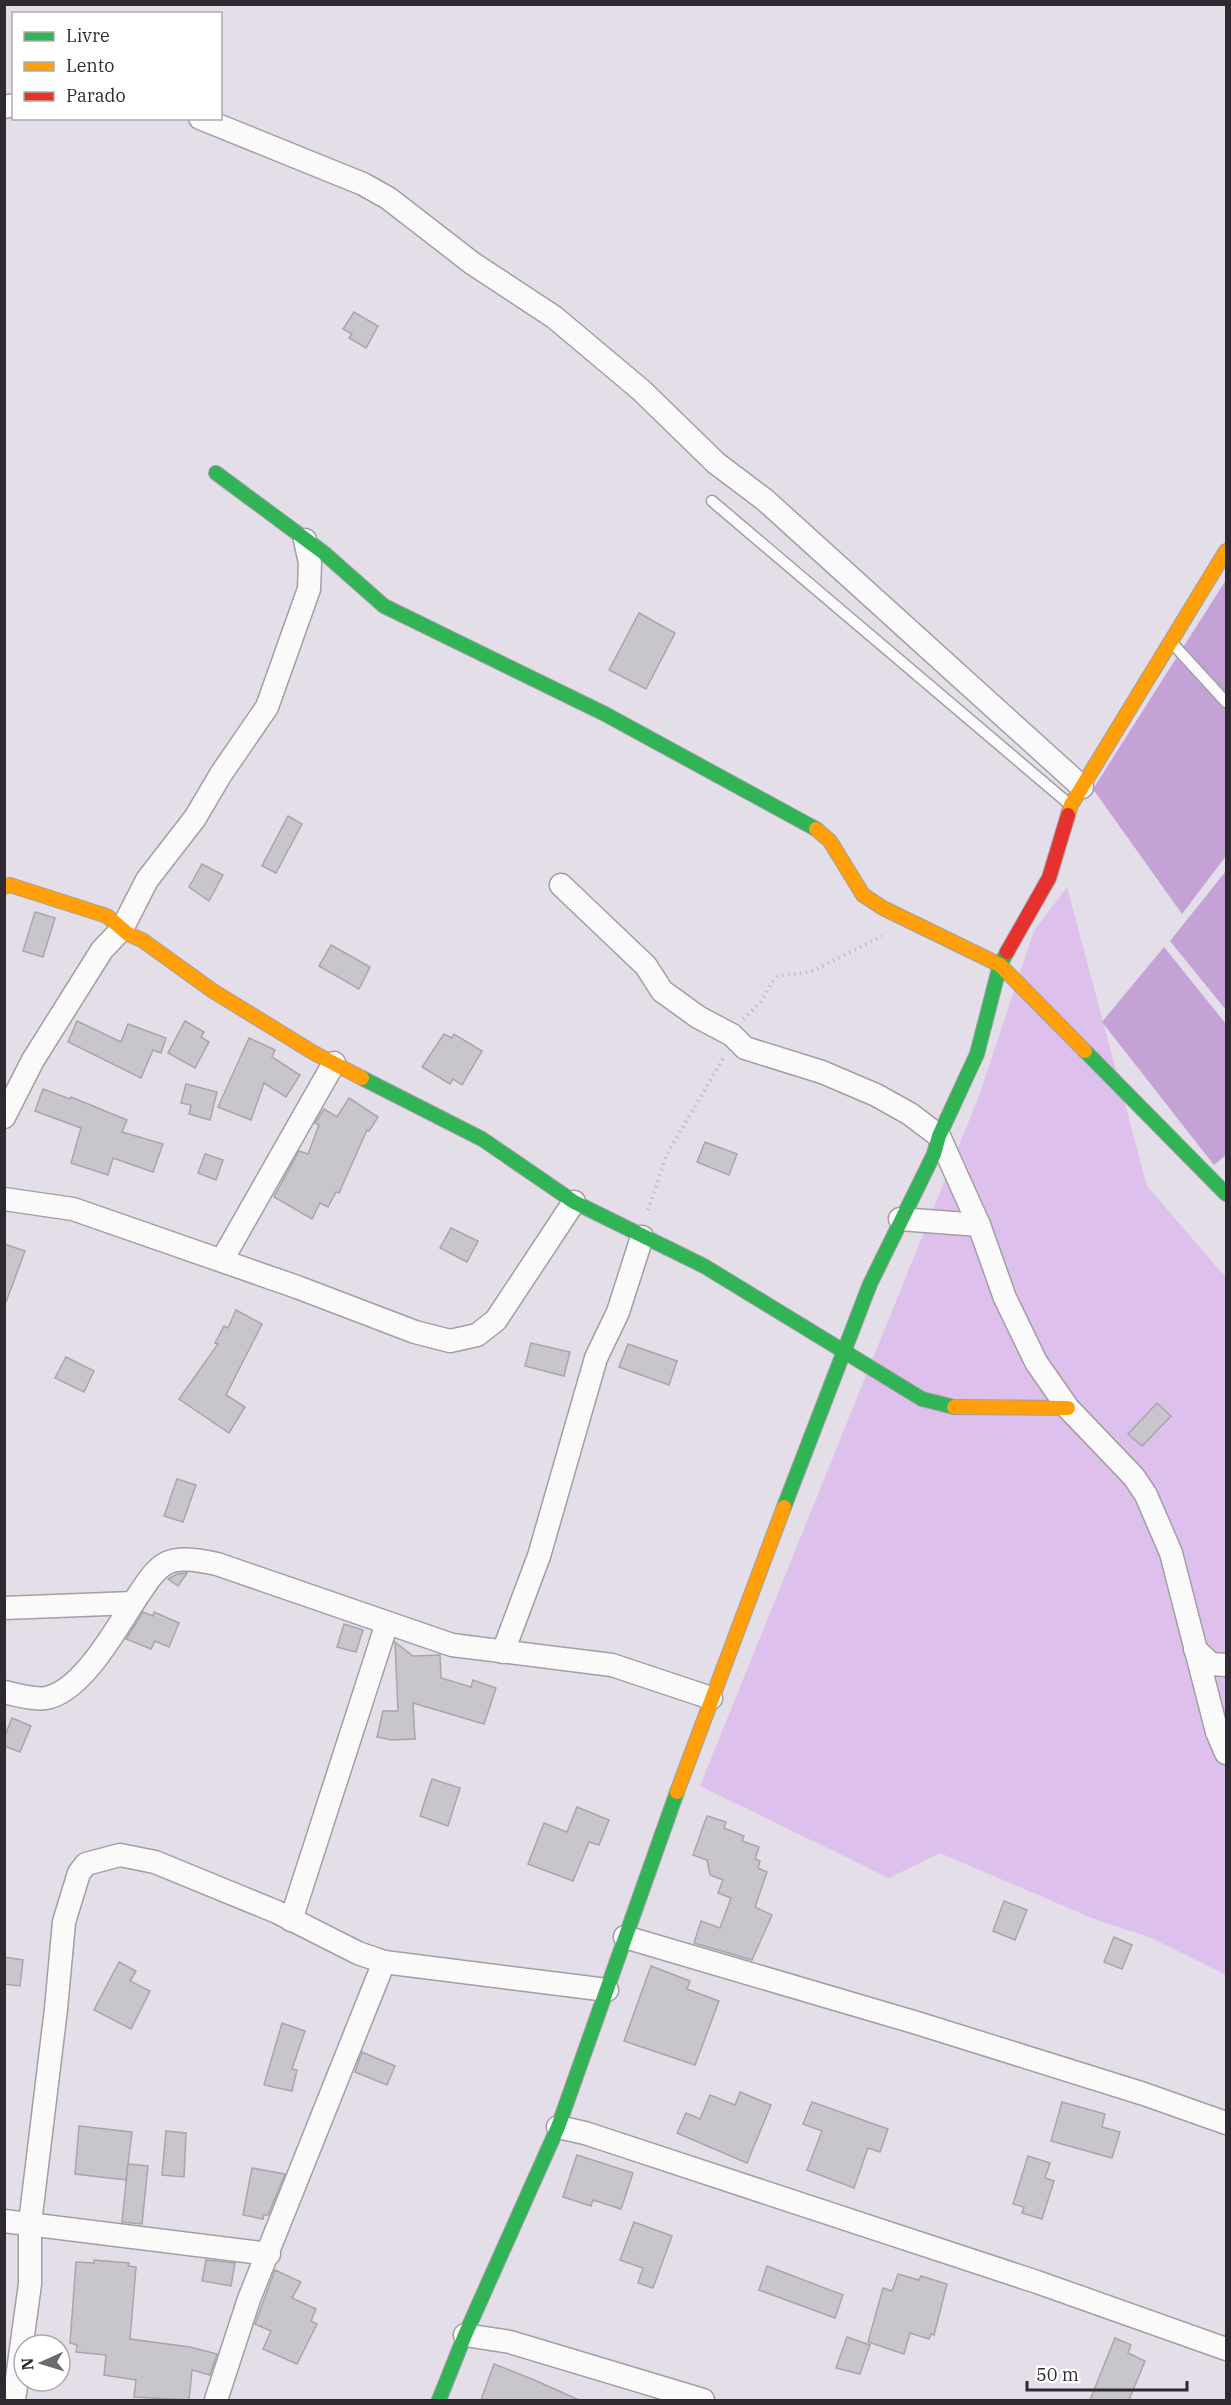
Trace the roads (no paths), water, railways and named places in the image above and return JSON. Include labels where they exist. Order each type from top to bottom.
[{"type":"street","points":[[205,120],[363,184],[388,198],[471,263],[554,317],[641,390],[716,463],[765,500],[1076,796]]},
{"type":"street","points":[[216,473],[305,540],[384,606],[605,714],[810,824],[830,842],[863,895],[883,908],[1000,965],[1227,1194]]},
{"type":"street","points":[[4,1117],[33,1060],[102,950],[122,929],[147,880],[195,818],[221,774],[267,707],[309,589],[310,563],[305,540]]},
{"type":"street","points":[[439,2400],[465,2335],[558,2127],[711,1698],[870,1284],[934,1154],[939,1136],[976,1054],[1000,965],[1049,878],[1076,796],[1227,551]]},
{"type":"street","points":[[4,887],[10,885],[107,916],[122,929],[142,940],[213,991],[334,1063],[482,1139],[573,1202],[704,1266],[922,1399],[936,1404],[965,1407],[1068,1407]]},
{"type":"street","points":[[561,885],[646,966],[662,991],[698,1017],[732,1035],[745,1048],[822,1072],[876,1095],[910,1114],[939,1136],[979,1225],[1005,1298],[1036,1362],[1068,1407],[1134,1477],[1146,1495],[1171,1553],[1217,1732],[1226,1753]]},
{"type":"street","points":[[222,1260],[334,1063]]},
{"type":"street","points":[[4,1199],[73,1209],[222,1260],[415,1332],[450,1341],[477,1335],[496,1320],[573,1202]]},
{"type":"street","points":[[900,1219],[979,1225]]},
{"type":"street","points":[[502,1652],[539,1556],[596,1358],[618,1312],[642,1237]]},
{"type":"street","points":[[4,1692],[45,1698],[63,1692],[96,1660],[157,1568],[174,1559],[190,1558],[217,1564],[452,1645],[612,1665],[711,1698]]},
{"type":"street","points":[[4,1608],[133,1603]]},
{"type":"street","points":[[291,1920],[387,1623]]},
{"type":"street","points":[[1196,1649],[1211,1664],[1227,1665]]},
{"type":"street","points":[[14,2400],[30,2284],[30,2223],[64,1923],[79,1873],[86,1864],[120,1855],[155,1862],[291,1920],[358,1953],[384,1962],[607,1990]]},
{"type":"street","points":[[625,1937],[917,2023],[1144,2094],[1227,2123]]},
{"type":"street","points":[[216,2400],[249,2299],[269,2254],[297,2175],[384,1962]]},
{"type":"street","points":[[558,2127],[585,2133],[951,2254],[1227,2349]]},
{"type":"street","points":[[4,2222],[30,2223],[269,2254]]},
{"type":"street","points":[[465,2335],[510,2342],[703,2400]]},
{"type":"lane","points":[[712,501],[1043,784],[1076,796]]},
{"type":"lane","points":[[1171,641],[1227,702]]}]
